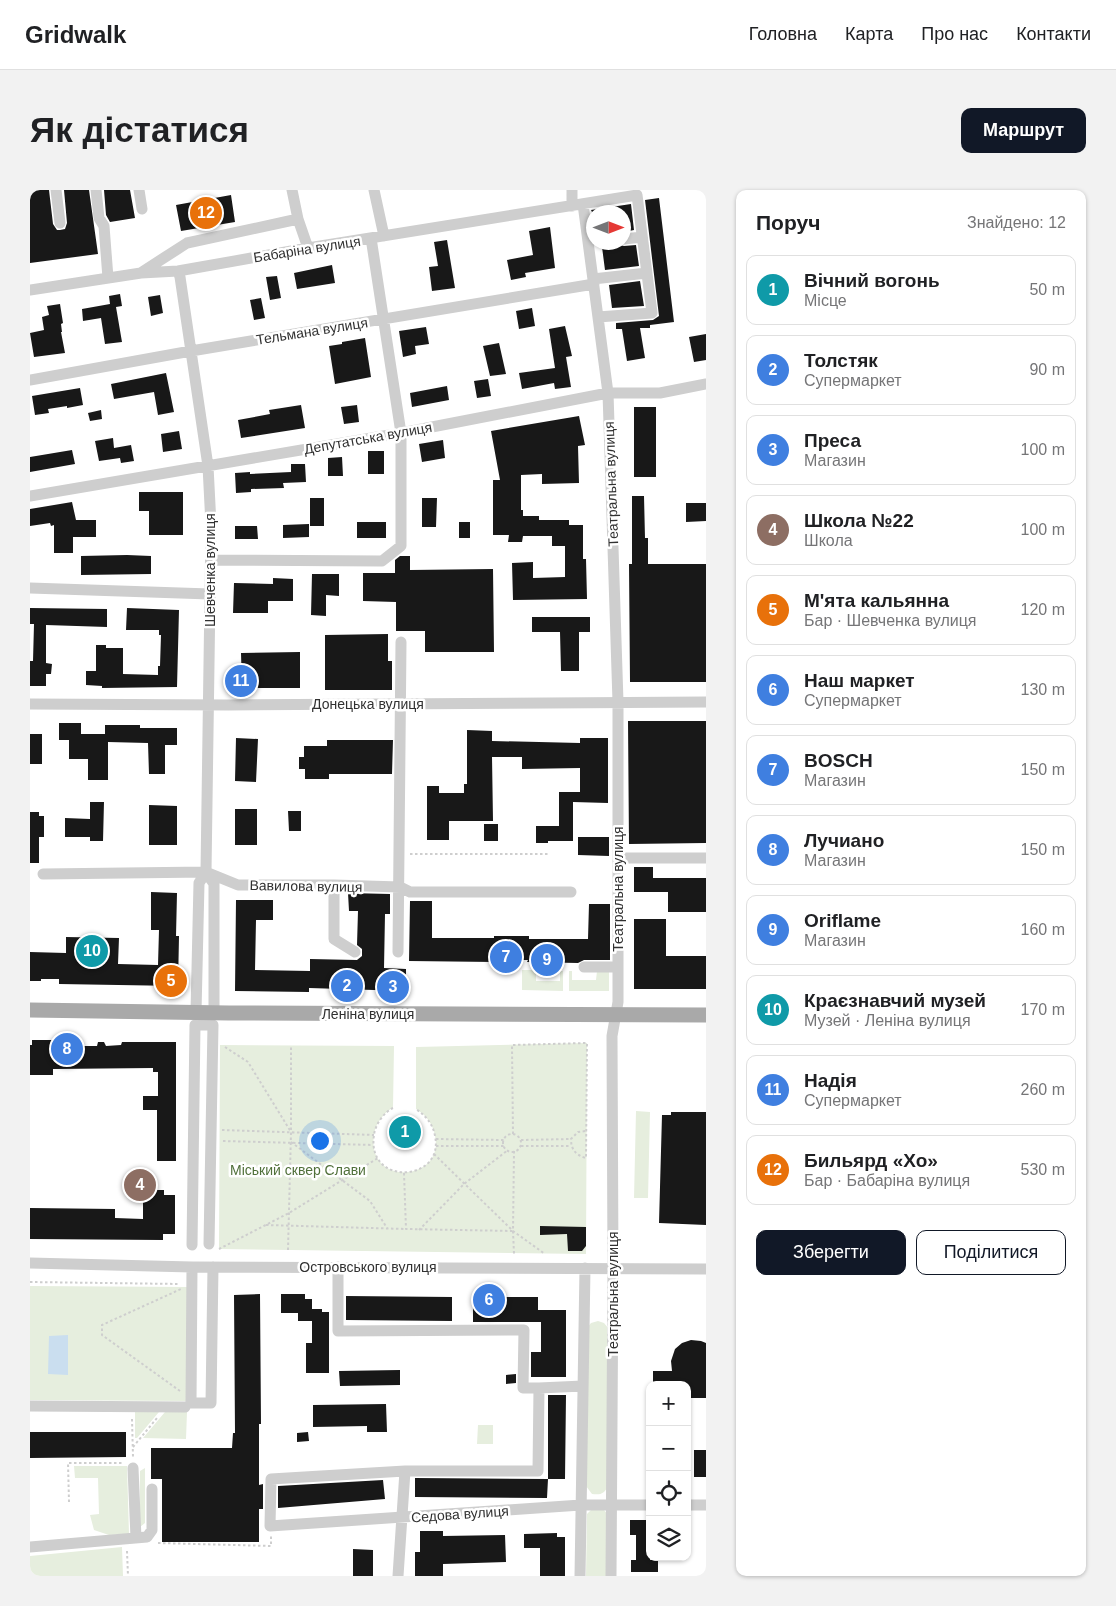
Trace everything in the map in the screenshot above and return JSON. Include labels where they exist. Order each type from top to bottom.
[{"type":"main road","name":"Леніна вулиця","points":[[30,1010],[214,1013],[706,1015]]},
{"type":"street","points":[[56,190],[60,223]]},
{"type":"street","points":[[96,190],[99,218],[104,226],[108,278]]},
{"type":"street","points":[[139,190],[142,208]]},
{"type":"street","points":[[292,190],[298,219],[308,248]]},
{"type":"street","points":[[374,190],[384,236]]},
{"type":"street","name":"Театральна вулиця","points":[[572,190],[586,228]]},
{"type":"street","name":"Бабаріна вулиця","points":[[30,290],[141,273],[178,271],[637,195],[642,237]]},
{"type":"street","points":[[141,273],[187,243],[298,219]]},
{"type":"street","points":[[598,317],[652,313],[642,237],[631,238]]},
{"type":"street","points":[[211,560],[382,561],[401,546],[401,433],[371,238]]},
{"type":"street","name":"Театральна вулиця","points":[[591,250],[593,281],[608,393],[618,702],[618,1002],[612,1036],[611,1576]]},
{"type":"street","name":"Шевченка вулиця","points":[[178,271],[208,466],[211,525],[206,872],[199,883],[196,1012]]},
{"type":"street","name":"Тельмана вулиця","points":[[30,380],[647,273]]},
{"type":"street","name":"Депутатська вулиця","points":[[30,496],[401,433],[608,393],[660,393],[706,384]]},
{"type":"street","points":[[30,588],[210,594]]},
{"type":"street","points":[[398,952],[401,642]]},
{"type":"street","name":"Донецька вулиця","points":[[30,704],[208,705],[706,702]]},
{"type":"street","points":[[618,858],[706,858]]},
{"type":"street","name":"Шевченка вулиця","points":[[206,872],[214,884],[214,1013]]},
{"type":"street","name":"Вавилова вулиця","points":[[43,874],[206,872],[238,885],[400,887],[410,892],[571,892]]},
{"type":"street","points":[[334,885],[334,939],[355,952]]},
{"type":"street","points":[[584,967],[618,967]]},
{"type":"street","points":[[192,1245],[195,1026],[213,1025],[214,1247]]},
{"type":"street","name":"Островського вулиця","points":[[30,1263],[192,1267],[706,1269]]},
{"type":"street","points":[[192,1267],[191,1403],[211,1403],[213,1267]]},
{"type":"street","points":[[338,1267],[338,1331],[524,1330],[523,1388],[583,1386]]},
{"type":"street","name":"Театральна вулиця","points":[[580,1576],[585,1268]]},
{"type":"street","points":[[270,1526],[271,1479],[405,1471],[538,1471],[539,1388]]},
{"type":"street","points":[[30,1406],[186,1407]]},
{"type":"street","points":[[128,1465],[136,1538]]},
{"type":"street","points":[[398,1576],[400,1518],[405,1471]]},
{"type":"street","points":[[30,1547],[136,1538],[152,1530],[152,1490]]},
{"type":"street","name":"Седова вулиця","points":[[270,1526],[581,1505],[646,1505]]},
{"type":"street","points":[[691,1505],[706,1505]]},
{"type":"path","points":[[400,854],[549,854]]},
{"type":"path","points":[[513,1134],[512,1045],[587,1043],[586,1158],[579,1156],[571,1146],[571,1140],[578,1132],[586,1130]]},
{"type":"path","points":[[220,1045],[248,1062],[292,1132]]},
{"type":"path","points":[[288,1250],[292,1132],[291,1046]]},
{"type":"path","points":[[394,1108],[381,1118],[374,1135],[373,1145],[378,1158],[389,1169],[404,1173],[415,1172],[425,1166],[434,1154],[436,1146],[433,1127],[416,1109]]},
{"type":"path","points":[[220,1130],[374,1135]]},
{"type":"path","points":[[521,1146],[521,1140],[513,1134],[507,1135],[504,1140],[504,1146],[508,1150],[514,1151],[521,1146],[571,1146]]},
{"type":"path","points":[[436,1139],[504,1140]]},
{"type":"path","points":[[521,1140],[571,1140]]},
{"type":"path","points":[[220,1141],[373,1145]]},
{"type":"path","points":[[291,1142],[370,1200],[388,1229]]},
{"type":"path","points":[[436,1146],[504,1146]]},
{"type":"path","points":[[419,1230],[464,1184],[508,1150]]},
{"type":"path","points":[[514,1151],[514,1254]]},
{"type":"path","points":[[434,1154],[513,1231],[545,1254]]},
{"type":"path","points":[[214,1247],[289,1213],[378,1158]]},
{"type":"path","points":[[404,1173],[406,1229]]},
{"type":"path","points":[[264,1225],[513,1231]]},
{"type":"path","points":[[30,1282],[192,1284]]},
{"type":"path","points":[[186,1407],[181,1392],[102,1335],[102,1326],[192,1284]]},
{"type":"path","points":[[132,1406],[133,1447],[166,1406]]},
{"type":"path","points":[[69,1502],[68,1463],[128,1465]]},
{"type":"path","points":[[128,1576],[136,1538],[154,1543],[271,1546],[270,1526]]},
{"type":"green space","points":[[522,970],[536,970],[536,981],[560,981],[560,971],[563,971],[563,991],[522,990]]},
{"type":"green space","points":[[569,971],[572,971],[572,980],[596,980],[597,971],[609,971],[609,991],[569,991]]},
{"type":"green space","name":"Міський сквер Слави","points":[[587,1043],[586,1254],[219,1249],[220,1045],[394,1046],[393,1108],[383,1115],[376,1127],[374,1135],[375,1152],[382,1164],[392,1170],[405,1172],[418,1170],[429,1163],[435,1151],[433,1128],[426,1117],[416,1109],[416,1047]]},
{"type":"green space","points":[[636,1111],[650,1112],[648,1198],[634,1198]]},
{"type":"green space","points":[[30,1286],[190,1287],[189,1401],[30,1400]]},
{"type":"green space","points":[[598,1321],[604,1323],[609,1329],[608,1486],[602,1493],[592,1494],[586,1486],[587,1328],[591,1323]]},
{"type":"green space","points":[[135,1412],[159,1412],[137,1438],[135,1438]]},
{"type":"green space","points":[[165,1412],[187,1412],[186,1439],[143,1438]]},
{"type":"green space","points":[[478,1425],[493,1425],[493,1444],[477,1444]]},
{"type":"green space","points":[[74,1466],[127,1466],[129,1534],[109,1535],[94,1530],[90,1515],[99,1514],[98,1478],[75,1478]]},
{"type":"green space","points":[[145,1468],[145,1523],[140,1527],[140,1471]]},
{"type":"green space","points":[[591,1510],[604,1510],[608,1515],[607,1576],[586,1576],[587,1514]]},
{"type":"green space","points":[[122,1547],[123,1576],[30,1576],[30,1556]]},
{"type":"water","points":[[68,1335],[68,1375],[48,1374],[49,1336]]},
{"type":"building","points":[[30,190],[49,190],[53,224],[57,230],[60,230],[65,229],[67,223],[64,190],[89,190],[98,254],[30,263]]},
{"type":"building","points":[[104,190],[130,190],[135,218],[110,222],[106,215]]},
{"type":"building","points":[[231,195],[235,222],[181,231],[176,205]]},
{"type":"building","points":[[659,198],[674,322],[650,325],[650,328],[640,328],[645,358],[627,361],[622,329],[616,329],[616,323],[653,320],[659,316],[645,200]]},
{"type":"building","points":[[631,204],[634,230],[631,231],[631,205],[624,205]]},
{"type":"building","points":[[550,227],[555,268],[525,273],[526,277],[511,280],[507,260],[533,255],[529,231]]},
{"type":"building","points":[[447,240],[455,288],[432,291],[429,267],[438,266],[434,242]]},
{"type":"building","points":[[631,245],[636,245],[639,266],[605,270],[602,250],[631,250]]},
{"type":"building","points":[[332,265],[335,283],[297,289],[294,273]]},
{"type":"building","points":[[277,276],[281,298],[270,300],[266,277]]},
{"type":"building","points":[[640,281],[644,306],[612,308],[609,285]]},
{"type":"building","points":[[120,294],[122,306],[116,307],[122,342],[105,344],[101,318],[83,321],[82,309],[110,304],[109,296]]},
{"type":"building","points":[[160,295],[163,313],[151,316],[148,297]]},
{"type":"building","points":[[261,298],[265,318],[254,320],[250,300]]},
{"type":"building","points":[[60,304],[63,323],[61,324],[61,332],[65,353],[34,357],[30,333],[44,330],[42,317],[49,315],[47,306]]},
{"type":"building","points":[[532,308],[535,326],[519,329],[516,311]]},
{"type":"building","points":[[565,326],[572,356],[566,357],[571,387],[555,389],[554,383],[522,389],[519,373],[555,368],[549,329]]},
{"type":"building","points":[[426,327],[429,344],[415,346],[416,354],[403,357],[399,331]]},
{"type":"building","points":[[706,334],[706,360],[694,362],[689,337]]},
{"type":"building","points":[[365,338],[371,377],[335,384],[329,346]]},
{"type":"building","points":[[499,343],[506,374],[490,376],[483,346]]},
{"type":"building","points":[[166,373],[174,412],[158,415],[154,392],[114,399],[111,384]]},
{"type":"building","points":[[488,379],[491,396],[477,398],[474,381]]},
{"type":"building","points":[[447,386],[449,400],[412,407],[410,393]]},
{"type":"building","points":[[80,388],[83,405],[48,409],[49,413],[35,415],[32,396]]},
{"type":"building","points":[[301,405],[305,428],[241,438],[238,420],[270,414],[269,410]]},
{"type":"building","points":[[357,405],[359,422],[344,424],[341,407]]},
{"type":"building","points":[[634,407],[656,407],[656,477],[634,477]]},
{"type":"building","points":[[101,410],[102,419],[90,421],[88,413]]},
{"type":"building","points":[[579,416],[585,445],[578,446],[579,483],[542,484],[542,474],[521,475],[521,510],[523,510],[523,516],[539,516],[539,520],[569,520],[569,525],[583,525],[583,559],[586,559],[587,599],[513,600],[512,563],[533,562],[533,578],[565,577],[565,546],[552,546],[552,536],[523,536],[522,542],[508,542],[509,535],[493,535],[493,480],[500,480],[491,431]]},
{"type":"building","points":[[179,431],[182,449],[163,452],[161,434]]},
{"type":"building","points":[[113,438],[114,448],[131,445],[134,461],[121,463],[120,458],[99,461],[95,441]]},
{"type":"building","points":[[443,440],[445,458],[422,462],[419,444]]},
{"type":"building","points":[[72,450],[75,464],[30,472],[30,457]]},
{"type":"building","points":[[368,451],[384,451],[384,474],[368,474]]},
{"type":"building","points":[[342,457],[343,476],[328,476],[328,458]]},
{"type":"building","points":[[291,464],[305,464],[306,482],[283,483],[284,488],[251,489],[251,492],[236,493],[235,473],[291,472]]},
{"type":"building","points":[[139,492],[183,492],[183,535],[149,535],[149,511],[139,511]]},
{"type":"building","points":[[632,496],[644,496],[645,538],[648,538],[648,564],[706,564],[706,682],[630,682],[629,564],[632,564]]},
{"type":"building","points":[[310,498],[324,498],[324,526],[310,526]]},
{"type":"building","points":[[422,498],[437,498],[436,527],[422,527]]},
{"type":"building","points":[[72,502],[76,520],[96,520],[96,537],[73,537],[73,553],[54,553],[54,525],[51,526],[50,523],[30,526],[30,509]]},
{"type":"building","points":[[686,503],[706,503],[706,521],[686,522]]},
{"type":"building","points":[[357,522],[386,522],[386,538],[357,538]]},
{"type":"building","points":[[459,522],[470,522],[470,538],[459,538]]},
{"type":"building","points":[[309,524],[309,537],[283,538],[283,525]]},
{"type":"building","points":[[235,526],[257,526],[258,539],[235,539]]},
{"type":"building","points":[[81,556],[151,556],[151,574],[81,575]]},
{"type":"building","points":[[400,556],[410,556],[410,570],[493,569],[494,652],[425,652],[425,631],[396,631],[396,602],[363,601],[363,573],[395,573],[395,560]]},
{"type":"building","points":[[312,574],[339,574],[339,596],[326,595],[326,616],[311,615]]},
{"type":"building","points":[[273,578],[293,579],[293,601],[268,601],[268,613],[233,613],[234,583],[273,584]]},
{"type":"building","points":[[30,608],[107,609],[107,627],[46,625],[46,663],[52,664],[51,674],[46,674],[46,686],[30,686],[30,661],[33,661],[34,624],[30,624]]},
{"type":"building","points":[[127,608],[179,610],[177,687],[102,688],[102,686],[86,685],[86,671],[96,671],[96,645],[106,645],[106,648],[123,648],[123,674],[158,675],[161,635],[159,635],[159,630],[126,630]]},
{"type":"building","points":[[532,617],[590,617],[590,632],[579,632],[579,671],[561,671],[560,632],[532,632]]},
{"type":"building","points":[[388,634],[388,661],[392,661],[392,690],[325,690],[325,635]]},
{"type":"building","points":[[300,652],[300,688],[242,688],[241,653]]},
{"type":"building","points":[[628,721],[706,721],[706,843],[629,844]]},
{"type":"building","points":[[59,723],[81,723],[81,734],[105,734],[105,725],[140,725],[140,728],[177,728],[177,745],[165,745],[165,774],[149,774],[148,743],[108,742],[108,780],[88,780],[88,759],[69,759],[69,740],[59,740]]},
{"type":"building","points":[[467,730],[492,731],[492,741],[580,743],[580,738],[608,738],[608,803],[573,802],[573,841],[536,843],[536,826],[559,826],[559,792],[580,792],[580,768],[522,769],[522,757],[492,757],[493,821],[449,821],[449,840],[427,840],[427,786],[439,786],[439,793],[464,793],[464,784],[467,784]]},
{"type":"building","points":[[30,734],[42,734],[42,764],[30,764]]},
{"type":"building","points":[[236,738],[258,739],[256,782],[235,781]]},
{"type":"building","points":[[327,740],[393,740],[392,774],[329,774],[329,779],[305,779],[305,769],[299,769],[299,757],[304,757],[304,746],[327,746]]},
{"type":"building","points":[[90,802],[104,802],[103,841],[90,841],[90,837],[65,837],[65,818],[90,819]]},
{"type":"building","points":[[149,805],[177,806],[177,845],[149,845]]},
{"type":"building","points":[[235,809],[257,809],[257,845],[235,845]]},
{"type":"building","points":[[288,811],[301,811],[301,831],[289,831]]},
{"type":"building","points":[[30,812],[39,812],[39,816],[44,816],[44,837],[39,837],[39,863],[30,863]]},
{"type":"building","points":[[484,824],[498,824],[498,841],[484,841]]},
{"type":"building","points":[[578,837],[609,837],[609,856],[578,855]]},
{"type":"building","points":[[634,867],[653,867],[653,878],[706,878],[706,912],[668,912],[668,892],[634,892]]},
{"type":"building","points":[[151,892],[177,893],[176,936],[179,936],[178,986],[59,984],[59,979],[30,981],[30,952],[66,953],[66,937],[119,938],[118,964],[158,965],[159,930],[151,930]]},
{"type":"building","points":[[348,893],[390,894],[390,914],[385,914],[384,968],[406,969],[406,991],[309,988],[309,992],[235,991],[236,900],[273,900],[273,920],[256,920],[255,970],[310,971],[310,959],[357,960],[362,956],[362,949],[357,945],[358,911],[349,911]]},
{"type":"building","points":[[410,901],[432,901],[432,938],[529,936],[529,939],[588,939],[589,904],[610,904],[610,960],[584,960],[578,963],[527,962],[528,960],[494,960],[494,962],[409,961]]},
{"type":"building","points":[[634,919],[666,919],[666,956],[706,956],[706,989],[634,989]]},
{"type":"building","points":[[32,1040],[80,1042],[81,1046],[97,1046],[98,1042],[104,1042],[106,1046],[121,1045],[122,1042],[176,1042],[176,1161],[157,1161],[157,1110],[143,1110],[143,1096],[158,1096],[158,1072],[153,1072],[153,1068],[53,1069],[53,1075],[30,1075],[30,1045],[32,1045]]},
{"type":"building","points":[[671,1112],[706,1112],[706,1225],[659,1223],[662,1115],[671,1115]]},
{"type":"building","points":[[143,1190],[164,1190],[164,1195],[175,1195],[175,1234],[163,1234],[163,1240],[30,1239],[30,1208],[115,1209],[115,1218],[143,1219]]},
{"type":"building","points":[[540,1226],[586,1227],[586,1246],[582,1251],[568,1251],[567,1234],[540,1235]]},
{"type":"building","points":[[260,1294],[261,1424],[259,1424],[259,1485],[263,1484],[263,1509],[259,1509],[259,1542],[162,1542],[162,1479],[151,1479],[151,1448],[232,1448],[233,1433],[235,1433],[234,1295]]},
{"type":"building","points":[[281,1294],[305,1294],[305,1299],[312,1299],[312,1309],[322,1309],[322,1312],[329,1312],[329,1373],[306,1373],[306,1343],[312,1343],[312,1321],[298,1321],[298,1313],[281,1313]]},
{"type":"building","points":[[346,1296],[452,1297],[452,1321],[346,1320]]},
{"type":"building","points":[[473,1297],[538,1297],[538,1310],[566,1310],[566,1377],[531,1377],[531,1352],[541,1352],[541,1322],[473,1322]]},
{"type":"building","points":[[691,1340],[706,1343],[706,1398],[691,1398],[691,1381],[653,1381],[653,1371],[672,1371],[671,1361],[675,1349],[682,1343]]},
{"type":"building","points":[[400,1370],[400,1385],[340,1386],[339,1371]]},
{"type":"building","points":[[516,1374],[516,1383],[506,1384],[506,1375]]},
{"type":"building","points":[[548,1395],[566,1395],[565,1479],[548,1479]]},
{"type":"building","points":[[386,1404],[387,1432],[367,1432],[367,1426],[313,1427],[313,1405]]},
{"type":"building","points":[[30,1432],[126,1432],[126,1457],[30,1458]]},
{"type":"building","points":[[308,1432],[309,1441],[297,1442],[297,1433]]},
{"type":"building","points":[[694,1450],[706,1450],[706,1477],[694,1477]]},
{"type":"building","points":[[415,1478],[548,1479],[547,1498],[415,1497]]},
{"type":"building","points":[[383,1480],[385,1499],[278,1508],[278,1486]]},
{"type":"building","points":[[630,1520],[646,1520],[646,1561],[658,1561],[658,1572],[631,1572],[631,1560],[636,1560],[636,1535],[630,1535]]},
{"type":"building","points":[[420,1531],[443,1531],[443,1536],[505,1535],[506,1562],[443,1564],[443,1576],[415,1576],[415,1552],[420,1552]]},
{"type":"building","points":[[557,1533],[557,1537],[565,1537],[565,1576],[540,1576],[540,1548],[524,1548],[524,1534]]},
{"type":"building","points":[[353,1549],[373,1550],[373,1576],[353,1576]]},
{"type":"place","name":"Бильярд «Хо»","points":[[206,213]]},
{"type":"place","name":"Надія","points":[[241,681]]},
{"type":"place","name":"Краєзнавчий музей","points":[[92,951]]},
{"type":"place","name":"BOSCH","points":[[506,957]]},
{"type":"place","name":"Oriflame","points":[[547,960]]},
{"type":"place","name":"М'ята кальянна","points":[[171,981]]},
{"type":"place","name":"Толстяк","points":[[347,986]]},
{"type":"place","name":"Преса","points":[[393,987]]},
{"type":"place","name":"Лучиано","points":[[67,1049]]},
{"type":"place","name":"Вічний вогонь","points":[[405,1132]]},
{"type":"place","name":"Школа №22","points":[[140,1185]]},
{"type":"place","name":"Наш маркет","points":[[489,1300]]}]
